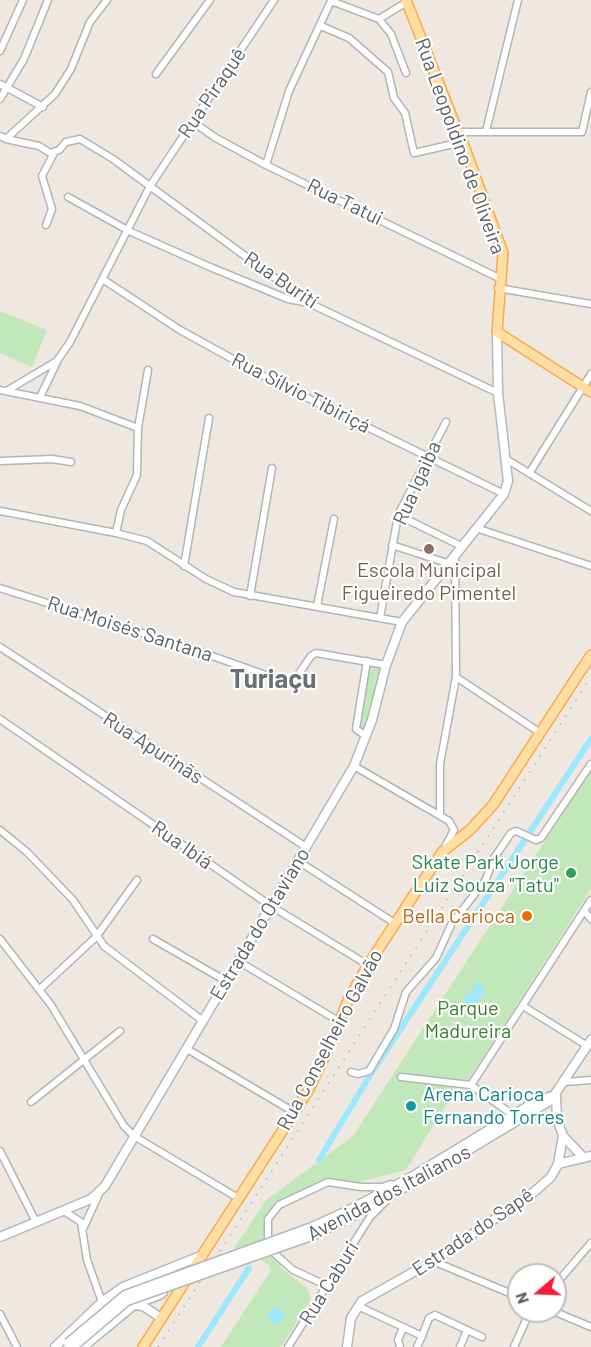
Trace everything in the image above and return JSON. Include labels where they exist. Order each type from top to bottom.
[{"type":"main road","name":"Rua Leopoldino de Oliveira","points":[[407,1],[458,132],[458,142],[462,140],[503,253],[498,288],[497,332]]},
{"type":"main road","points":[[497,332],[587,390]]},
{"type":"main road","name":"Rua Conselheiro Galvão","points":[[143,1347],[308,1090],[348,1000],[442,852],[483,817],[591,655]]},
{"type":"street","points":[[0,51],[23,0]]},
{"type":"street","points":[[0,99],[3,86],[24,59],[48,0]]},
{"type":"street","points":[[3,137],[43,107],[62,86],[90,21],[107,0]]},
{"type":"street","points":[[156,74],[210,0]]},
{"type":"street","name":"Rua Piraquê","points":[[40,397],[57,361],[83,320],[104,280],[150,186],[274,0]]},
{"type":"street","points":[[486,131],[518,0]]},
{"type":"street","points":[[266,165],[289,91],[329,5],[334,1],[379,19],[391,34],[406,73]]},
{"type":"street","points":[[379,19],[407,1]]},
{"type":"street","points":[[321,26],[349,38],[388,72],[394,98],[405,113],[414,153],[458,142]]},
{"type":"street","points":[[3,86],[43,107]]},
{"type":"street","points":[[458,132],[582,132],[591,92]]},
{"type":"street","name":"Rua Tatui","points":[[193,122],[216,138],[266,165],[499,278]]},
{"type":"street","points":[[3,137],[39,146],[54,153],[42,176],[52,209],[46,225]]},
{"type":"street","name":"Rua Burití","points":[[54,153],[66,142],[80,139],[150,186],[309,303],[498,393]]},
{"type":"street","points":[[68,197],[129,231],[278,295],[309,303]]},
{"type":"street","name":"Rua Sílvio Tibiriçá","points":[[104,280],[180,330],[269,379],[504,494]]},
{"type":"street","points":[[498,288],[591,304]]},
{"type":"street","name":"Rua Leopoldino de Oliveira","points":[[497,332],[498,393],[508,481],[504,494]]},
{"type":"street","points":[[8,390],[57,361]]},
{"type":"street","points":[[116,533],[121,510],[137,475],[138,428],[148,370]]},
{"type":"street","points":[[530,472],[587,390],[591,374]]},
{"type":"street","points":[[0,390],[87,408],[138,428]]},
{"type":"street","points":[[184,566],[209,418]]},
{"type":"street","name":"Rua Igaiba","points":[[380,618],[398,515],[446,422]]},
{"type":"street","points":[[0,461],[52,459],[71,462]]},
{"type":"street","points":[[506,459],[591,511]]},
{"type":"street","points":[[250,596],[272,468]]},
{"type":"street","points":[[440,815],[440,764],[456,677],[458,549],[504,494]]},
{"type":"street","points":[[0,511],[116,533],[147,542],[220,587],[250,596],[402,622]]},
{"type":"street","points":[[398,515],[458,549]]},
{"type":"street","points":[[317,606],[334,519]]},
{"type":"street","points":[[477,528],[591,566]]},
{"type":"street","points":[[393,545],[447,563]]},
{"type":"street","name":"Estrada do Otaviano","points":[[99,1193],[354,766],[366,736],[386,665],[402,622],[458,549]]},
{"type":"street","name":"Rua Moisés Santana","points":[[0,588],[190,648],[285,682],[296,678],[311,656],[316,653],[386,665]]},
{"type":"street","name":"Rua Apurinãs","points":[[0,647],[306,847]]},
{"type":"street","points":[[366,736],[356,729],[367,661]]},
{"type":"street","points":[[456,677],[539,732]]},
{"type":"street","name":"Rua Ibiá","points":[[0,719],[271,906],[369,965]]},
{"type":"street","points":[[351,1072],[358,1074],[369,1071],[394,1029],[406,992],[436,958],[452,923],[485,881],[502,844],[511,833],[516,831],[536,840],[544,835],[591,764]]},
{"type":"street","points":[[354,766],[440,815],[454,827],[442,852]]},
{"type":"street","points":[[0,830],[27,852],[73,900],[88,920],[96,937],[121,961],[203,1021]]},
{"type":"street","points":[[298,861],[396,924]]},
{"type":"street","points":[[40,989],[96,937],[137,880]]},
{"type":"street","points":[[471,1085],[591,900]]},
{"type":"street","points":[[584,911],[591,919]]},
{"type":"street","points":[[0,939],[40,989],[112,1108],[134,1136],[238,1198]]},
{"type":"street","points":[[153,939],[226,981]]},
{"type":"street","points":[[238,961],[340,1022]]},
{"type":"street","points":[[523,1006],[588,1043],[556,1096]]},
{"type":"street","points":[[31,1102],[120,1031]]},
{"type":"street","points":[[187,1049],[294,1112]]},
{"type":"street","points":[[401,1077],[471,1085],[513,1115]]},
{"type":"street","points":[[565,1082],[591,1080]]},
{"type":"street","name":"Avenida dos Italianos","points":[[347,1215],[394,1194],[556,1096]]},
{"type":"street","name":"Avenida dos Italianos","points":[[68,1346],[127,1301],[314,1235],[513,1115],[543,1099],[556,1096]]},
{"type":"street","name":"Estrada do Sapê","points":[[358,1306],[371,1295],[433,1261],[544,1184],[558,1164],[563,1136],[557,1119],[556,1096]]},
{"type":"street","points":[[538,1108],[557,1119]]},
{"type":"street","points":[[563,1136],[587,1157]]},
{"type":"street","points":[[0,1151],[36,1222]]},
{"type":"street","points":[[558,1164],[587,1157]]},
{"type":"street","points":[[328,1286],[293,1270],[274,1253],[268,1243],[266,1226],[274,1210],[287,1200],[328,1182],[355,1187],[382,1187],[414,1176]]},
{"type":"street","points":[[0,1237],[64,1211],[99,1193]]},
{"type":"street","points":[[83,1229],[99,1193]]},
{"type":"street","name":"Rua Caburi","points":[[288,1347],[373,1214],[394,1194]]},
{"type":"street","points":[[64,1211],[78,1218],[83,1229],[87,1260],[102,1302]]},
{"type":"street","points":[[567,1271],[591,1243]]},
{"type":"street","points":[[55,1347],[102,1302],[123,1287],[203,1255]]},
{"type":"street","points":[[433,1261],[507,1292]]},
{"type":"street","points":[[83,1347],[134,1305],[162,1292],[160,1280],[152,1275]]},
{"type":"street","points":[[134,1305],[143,1306],[161,1318]]},
{"type":"street","points":[[347,1347],[349,1324],[358,1306],[422,1336]]},
{"type":"street","points":[[0,1314],[17,1347]]},
{"type":"street","points":[[417,1347],[429,1318],[435,1315],[482,1336]]},
{"type":"street","points":[[567,1317],[591,1327]]},
{"type":"street","points":[[514,1347],[525,1323]]},
{"type":"street","points":[[400,1347],[398,1340],[403,1328]]},
{"type":"street","points":[[460,1347],[467,1330]]},
{"type":"green space","points":[[0,311],[47,330],[32,367],[0,353]]},
{"type":"green space","points":[[367,665],[384,668],[364,732],[357,730]]},
{"type":"green space","name":"Parque Madureira","points":[[591,770],[591,889],[469,1080],[461,1079],[460,1087],[457,1087],[406,1170],[351,1184],[331,1177],[274,1204],[264,1222],[266,1245],[281,1268],[308,1289],[311,1299],[281,1347],[221,1347],[271,1270],[269,1265],[258,1258],[240,1263],[235,1247],[266,1200],[353,1136]]},
{"type":"water","points":[[478,982],[484,985],[483,996],[473,1005],[466,1005],[464,995],[473,993],[474,985]]},
{"type":"water","points":[[276,1308],[282,1310],[284,1316],[282,1322],[276,1324],[270,1322],[268,1316],[270,1310]]},
{"type":"waterway","points":[[319,1160],[369,1077],[591,739]]},
{"type":"waterway","points":[[198,1347],[249,1268]]},
{"type":"railway","points":[[158,1347],[591,677]]},
{"type":"place","name":"Escola Municipal Figueiredo Pimentel","points":[[429,549]]},
{"type":"place","name":"Skate Park Jorge Luiz Souza \"Tatu\"","points":[[571,873]]},
{"type":"place","name":"Bella Carioca","points":[[527,916]]},
{"type":"place","name":"Arena Carioca Fernando Torres","points":[[411,1106]]},
{"type":"district","name":"Turiaçu","points":[[273,679]]}]
